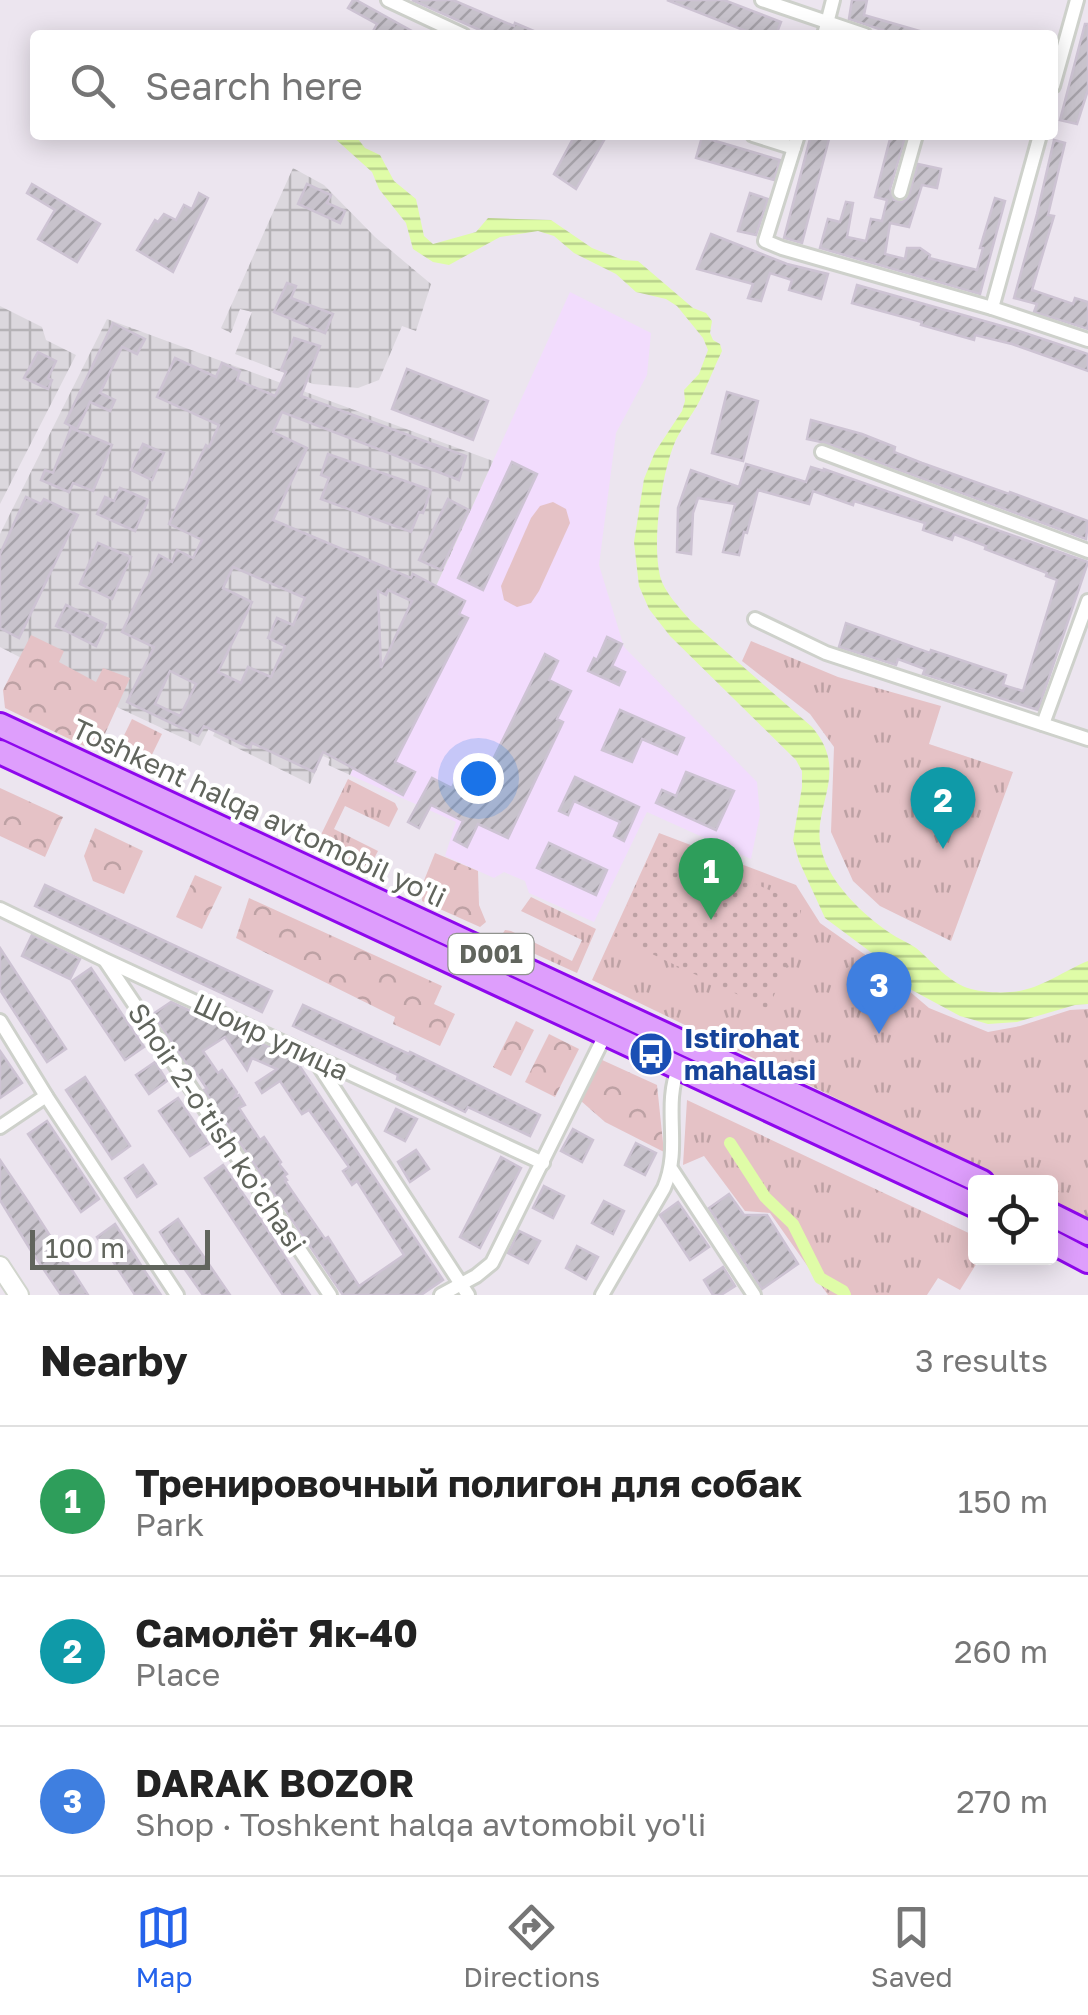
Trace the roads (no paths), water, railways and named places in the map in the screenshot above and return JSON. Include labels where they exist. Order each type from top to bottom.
[{"type":"highway","name":"Toshkent halqa avtomobil yo'li","points":[[0,725],[968,1175]]},
{"type":"highway","name":"Toshkent halqa avtomobil yo'li","points":[[0,752],[968,1202]]},
{"type":"highway","points":[[374,927],[384,904]]},
{"type":"highway","points":[[1058,1218],[1088,1232]]},
{"type":"highway","points":[[1058,1246],[1088,1261]]},
{"type":"main road","points":[[0,1266],[19,1295]]},
{"type":"street","points":[[388,0],[452,30]]},
{"type":"street","points":[[762,0],[826,29],[833,0]]},
{"type":"street","points":[[1058,68],[1077,0]]},
{"type":"street","points":[[900,192],[915,140]]},
{"type":"street","points":[[992,308],[1039,140]]},
{"type":"street","points":[[796,142],[765,241],[1088,340]]},
{"type":"street","points":[[822,452],[1088,551]]},
{"type":"street","points":[[1044,724],[1088,601]]},
{"type":"street","points":[[755,619],[826,654],[1088,739]]},
{"type":"street","name":"Шоир улица","points":[[0,909],[543,1162]]},
{"type":"street","name":"Shoir 2-o'tish ko'chasi","points":[[105,960],[330,1295]]},
{"type":"street","points":[[0,1021],[177,1295]]},
{"type":"street","points":[[441,1295],[464,1289],[492,1262],[606,1033]]},
{"type":"street","points":[[313,1056],[464,1289]]},
{"type":"street","points":[[602,1295],[672,1170],[671,1086],[679,1066]]},
{"type":"street","points":[[0,1127],[46,1096]]},
{"type":"street","points":[[672,1170],[754,1295]]},
{"type":"waterway","points":[[730,1143],[765,1197],[793,1224],[820,1278],[845,1295]]},
{"type":"place","name":"Самолёт Як-40","points":[[943,849]]},
{"type":"place","name":"Тренировочный полигон для собак","points":[[711,920]]},
{"type":"place","name":"DARAK BOZOR","points":[[879,1034]]},
{"type":"place","name":"Istirohat mahallasi","points":[[651,1054]]}]
